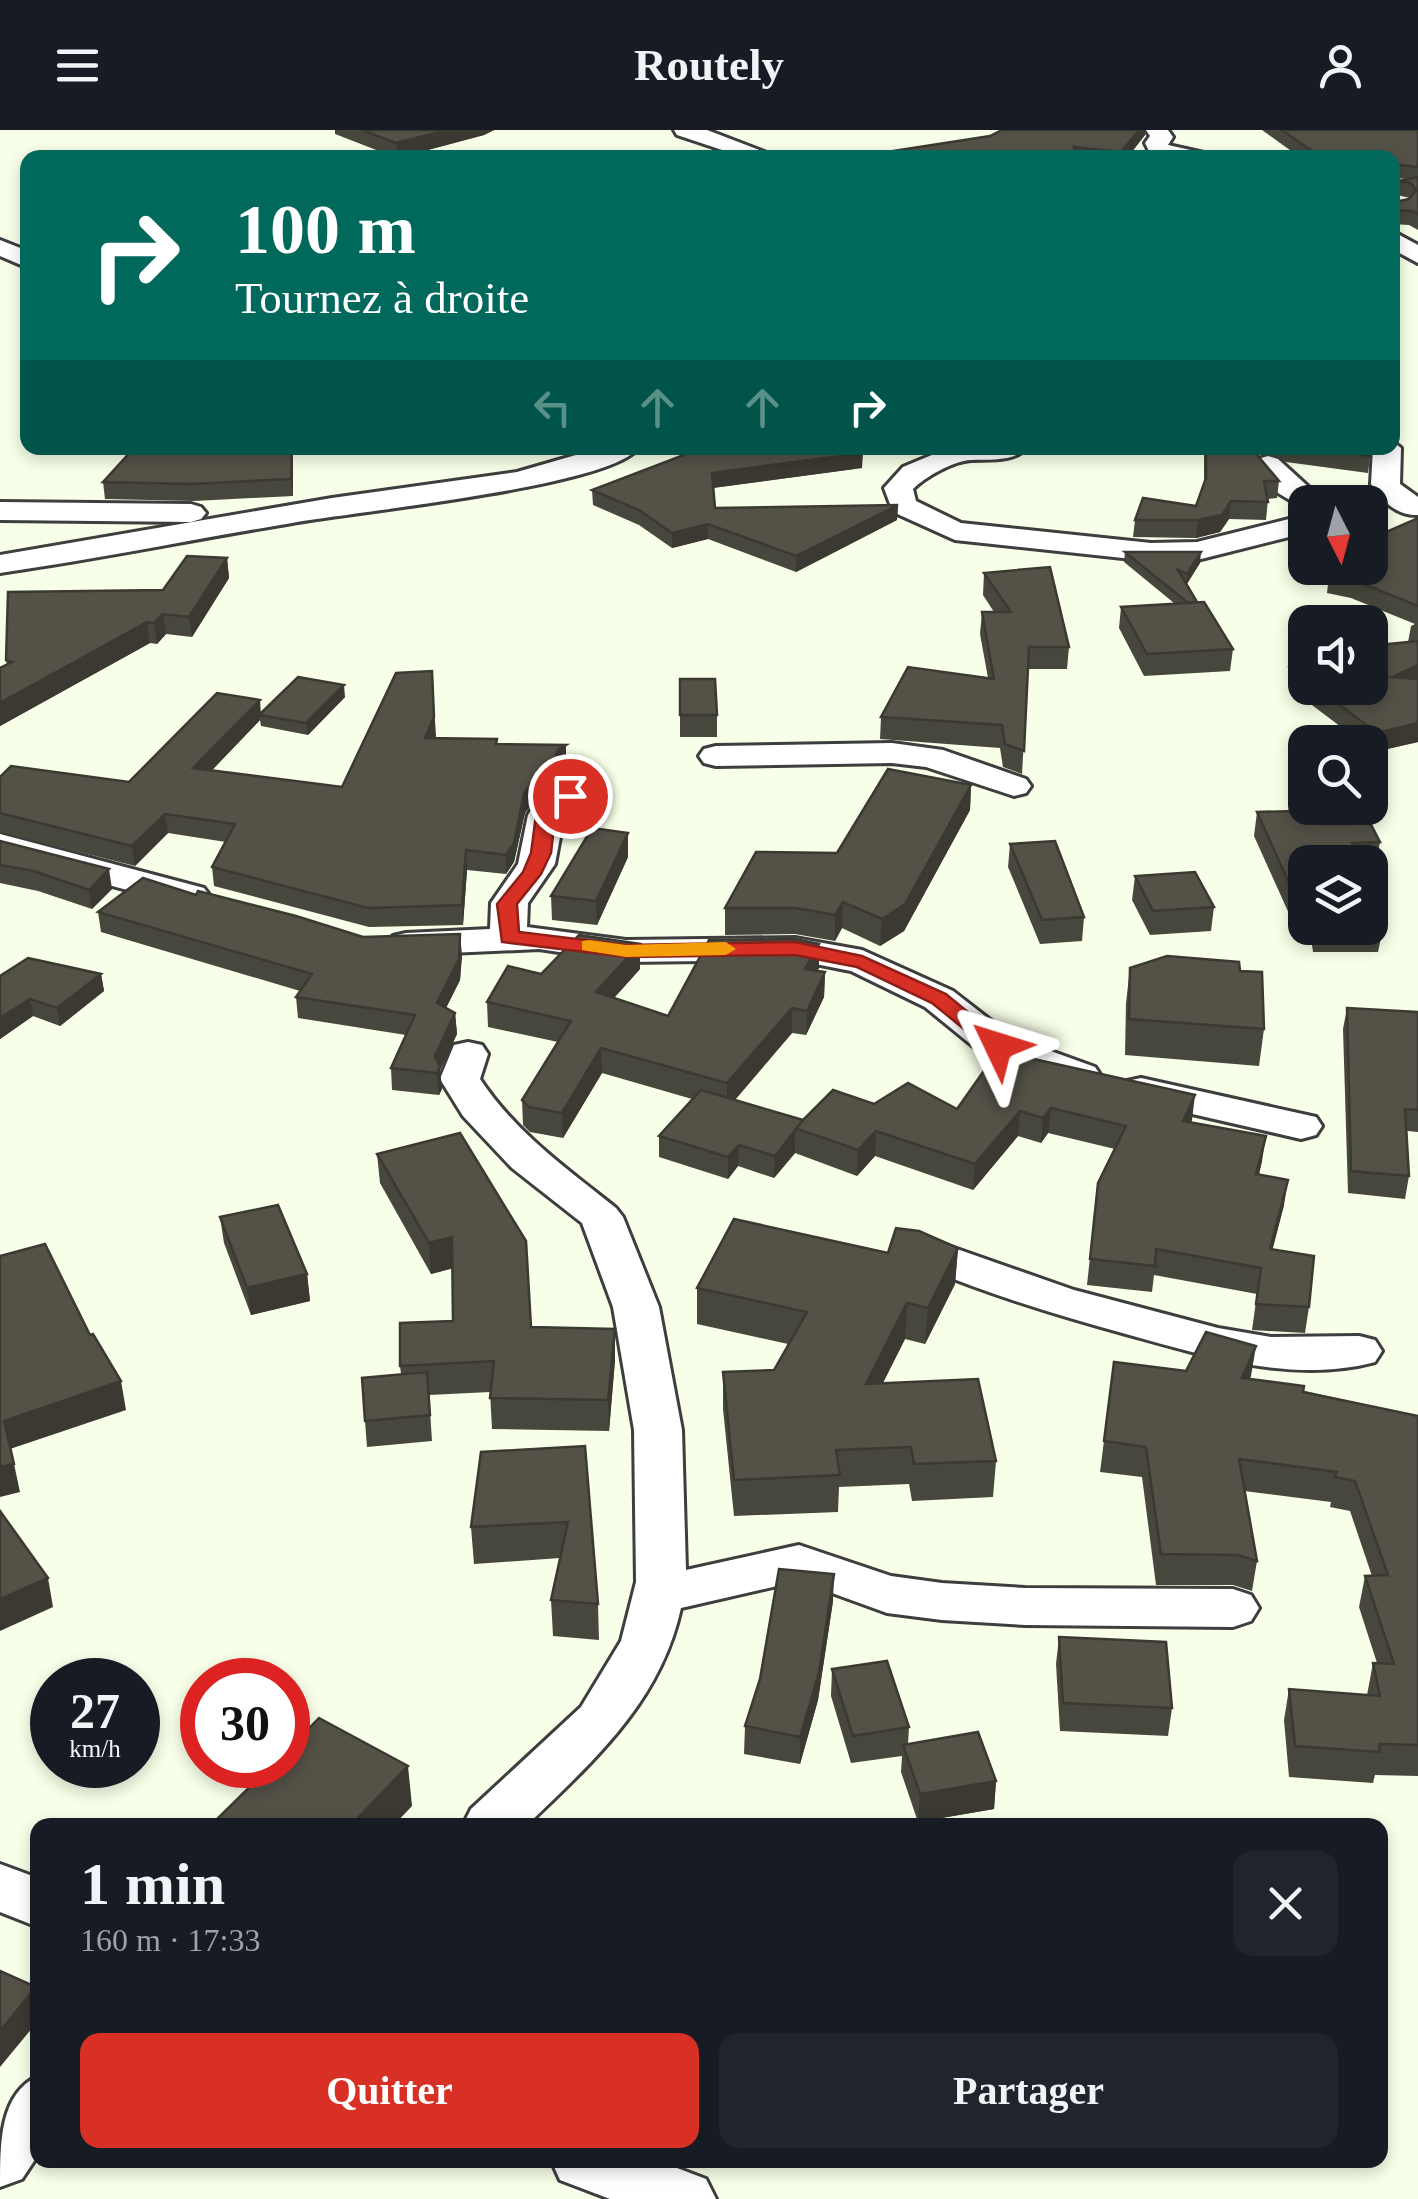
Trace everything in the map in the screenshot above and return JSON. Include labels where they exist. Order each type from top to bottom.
[{"type":"street","points":[[685,130],[745,150]]},
{"type":"street","points":[[1157,130],[1162,137],[1156,143],[1160,150]]},
{"type":"street","points":[[0,564],[332,507],[515,467],[563,471],[605,455]]},
{"type":"street","points":[[946,455],[912,473],[898,488],[902,506],[955,531],[1151,552],[1197,551],[1288,528]]},
{"type":"street","points":[[1385,455],[1382,481],[1387,491],[1415,507]]},
{"type":"street","points":[[1268,465],[1288,487]]},
{"type":"street","points":[[1388,510],[1415,507]]},
{"type":"street","points":[[0,511],[297,513]]},
{"type":"street","points":[[716,756],[931,757],[1014,786]]},
{"type":"street","points":[[509,938],[507,904],[531,874],[545,842],[546,815],[562,810],[574,777]]},
{"type":"street","points":[[0,845],[222,904]]},
{"type":"street","points":[[366,943],[458,943],[509,938],[564,940],[626,951],[795,948],[862,962],[939,998],[998,1046],[1064,1073],[1301,1126]]},
{"type":"street","points":[[468,1054],[460,1079],[478,1107],[527,1158],[601,1217],[636,1307],[658,1430],[661,1582],[648,1643],[600,1721],[497,1818]]},
{"type":"street","points":[[936,1256],[992,1281],[1228,1346],[1268,1354],[1316,1356],[1359,1351]]},
{"type":"street","points":[[658,1595],[799,1563],[822,1567],[864,1588],[960,1604],[1233,1608]]},
{"type":"street","points":[[0,1887],[30,1900]]},
{"type":"street","points":[[0,2159],[30,2114]]},
{"type":"street","points":[[601,2178],[684,2199]]},
{"type":"building","points":[[362,130],[447,130],[396,143]]},
{"type":"building","points":[[1002,130],[1139,130],[1123,150],[1074,147],[1076,150],[900,150],[990,136]]},
{"type":"building","points":[[1282,130],[1418,130],[1418,167],[1400,165],[1400,150],[1310,150]]},
{"type":"building","points":[[1418,177],[1418,214],[1400,210],[1400,201],[1409,199],[1416,190],[1411,183],[1400,181]]},
{"type":"building","points":[[128,455],[292,455],[291,479],[192,484],[103,482]]},
{"type":"building","points":[[684,455],[848,455],[712,473],[715,508],[898,505],[796,556],[708,524],[672,533],[639,510],[592,490]]},
{"type":"building","points":[[1206,455],[1257,455],[1279,481],[1264,481],[1268,502],[1231,501],[1222,515],[1198,520],[1135,520],[1143,498],[1196,506],[1206,478]]},
{"type":"building","points":[[1418,518],[1418,606],[1366,585],[1388,585],[1388,531]]},
{"type":"building","points":[[1125,552],[1201,552],[1187,574],[1178,570],[1197,602],[1188,603]]},
{"type":"building","points":[[187,556],[227,558],[189,617],[163,614],[154,623],[147,622],[0,703],[0,668],[12,662],[6,660],[8,592],[163,590]]},
{"type":"building","points":[[1050,567],[1069,647],[1029,647],[1024,751],[1005,744],[1002,725],[881,717],[908,667],[994,679],[982,612],[1011,612],[984,573]]},
{"type":"building","points":[[1204,602],[1233,649],[1147,654],[1121,607]]},
{"type":"building","points":[[1418,641],[1418,665],[1392,677],[1418,679],[1418,723],[1388,730],[1388,725],[1366,725],[1340,705],[1388,705],[1388,644]]},
{"type":"building","points":[[432,671],[434,717],[425,738],[566,745],[558,750],[545,781],[531,784],[524,794],[514,843],[506,855],[466,850],[462,905],[368,908],[212,867],[235,824],[165,814],[132,846],[0,813],[0,777],[11,766],[129,782],[217,693],[260,700],[193,768],[342,787],[396,673]]},
{"type":"building","points":[[298,677],[344,685],[306,723],[259,715]]},
{"type":"building","points":[[680,679],[715,679],[717,715],[680,715]]},
{"type":"building","points":[[888,769],[971,785],[905,904],[882,919],[843,902],[835,915],[796,908],[725,908],[756,852],[837,853]]},
{"type":"building","points":[[1288,811],[1288,825],[1371,825],[1380,842],[1288,845],[1288,881],[1257,812]]},
{"type":"building","points":[[592,828],[628,833],[596,901],[551,896]]},
{"type":"building","points":[[0,841],[109,869],[89,890],[34,871],[0,865]]},
{"type":"building","points":[[1055,841],[1084,917],[1042,920],[1010,844]]},
{"type":"building","points":[[1195,872],[1214,907],[1153,911],[1135,876]]},
{"type":"building","points":[[143,878],[363,937],[460,934],[459,959],[437,1003],[455,1013],[435,1056],[440,1067],[437,1073],[391,1068],[415,1015],[296,997],[312,974],[98,912]]},
{"type":"building","points":[[579,935],[640,944],[596,992],[668,1016],[709,940],[795,939],[819,944],[805,969],[825,972],[807,1011],[792,1008],[727,1083],[601,1048],[562,1113],[529,1107],[522,1100],[571,1021],[487,1002],[508,966],[541,974]]},
{"type":"building","points":[[1167,956],[1239,962],[1240,971],[1262,972],[1264,1029],[1129,1019],[1130,968]]},
{"type":"building","points":[[28,958],[101,974],[57,1008],[30,999],[0,1018],[0,976]]},
{"type":"building","points":[[1347,1008],[1418,1012],[1418,1110],[1405,1109],[1409,1176],[1351,1171]]},
{"type":"building","points":[[998,1051],[1195,1095],[1183,1121],[1266,1136],[1256,1174],[1288,1180],[1270,1249],[1314,1256],[1309,1307],[1256,1304],[1261,1268],[1156,1249],[1155,1266],[1090,1259],[1098,1183],[1126,1126],[1051,1108],[1043,1118],[1020,1111],[975,1164],[876,1131],[858,1150],[795,1128],[833,1090],[874,1104],[908,1083],[957,1109]]},
{"type":"building","points":[[701,1090],[803,1120],[775,1156],[739,1145],[728,1157],[659,1136]]},
{"type":"building","points":[[460,1133],[526,1241],[531,1327],[615,1329],[608,1400],[490,1398],[494,1361],[400,1366],[400,1323],[453,1321],[452,1237],[429,1243],[377,1154]]},
{"type":"building","points":[[278,1205],[307,1274],[247,1288],[220,1217]]},
{"type":"building","points":[[734,1219],[888,1253],[896,1228],[919,1231],[958,1248],[928,1308],[907,1303],[866,1384],[978,1379],[996,1461],[914,1464],[911,1447],[836,1450],[840,1475],[734,1480],[723,1372],[774,1370],[807,1312],[697,1288]]},
{"type":"building","points":[[45,1244],[90,1335],[93,1334],[121,1381],[4,1421],[14,1464],[0,1467],[0,1256]]},
{"type":"building","points":[[1206,1332],[1256,1346],[1242,1378],[1304,1386],[1303,1392],[1418,1416],[1418,1745],[1379,1744],[1380,1752],[1295,1746],[1289,1689],[1380,1696],[1373,1663],[1394,1664],[1365,1576],[1388,1575],[1355,1481],[1335,1477],[1337,1472],[1239,1459],[1257,1561],[1238,1555],[1161,1554],[1146,1447],[1104,1441],[1114,1362],[1186,1371]]},
{"type":"building","points":[[427,1372],[430,1415],[365,1421],[362,1378]]},
{"type":"building","points":[[585,1446],[598,1604],[551,1600],[568,1522],[471,1527],[481,1452]]},
{"type":"building","points":[[0,1511],[48,1578],[0,1599]]},
{"type":"building","points":[[779,1569],[834,1574],[819,1672],[800,1737],[745,1726],[760,1679]]},
{"type":"building","points":[[1059,1637],[1166,1642],[1172,1708],[1063,1703]]},
{"type":"building","points":[[887,1661],[909,1727],[853,1736],[832,1669]]},
{"type":"building","points":[[319,1718],[408,1766],[358,1818],[218,1818],[249,1788],[310,1788],[310,1727]]},
{"type":"building","points":[[978,1732],[996,1781],[920,1794],[903,1745]]},
{"type":"building","points":[[0,1971],[30,1984],[30,1994],[0,2031]]},
{"type":"slow traffic","points":[[589,946],[626,951],[726,949]]},
{"type":"route","points":[[570,796],[562,810],[546,815],[541,853],[531,874],[510,895],[509,938],[564,940],[626,951],[795,948],[862,962],[939,998],[998,1046]]}]
